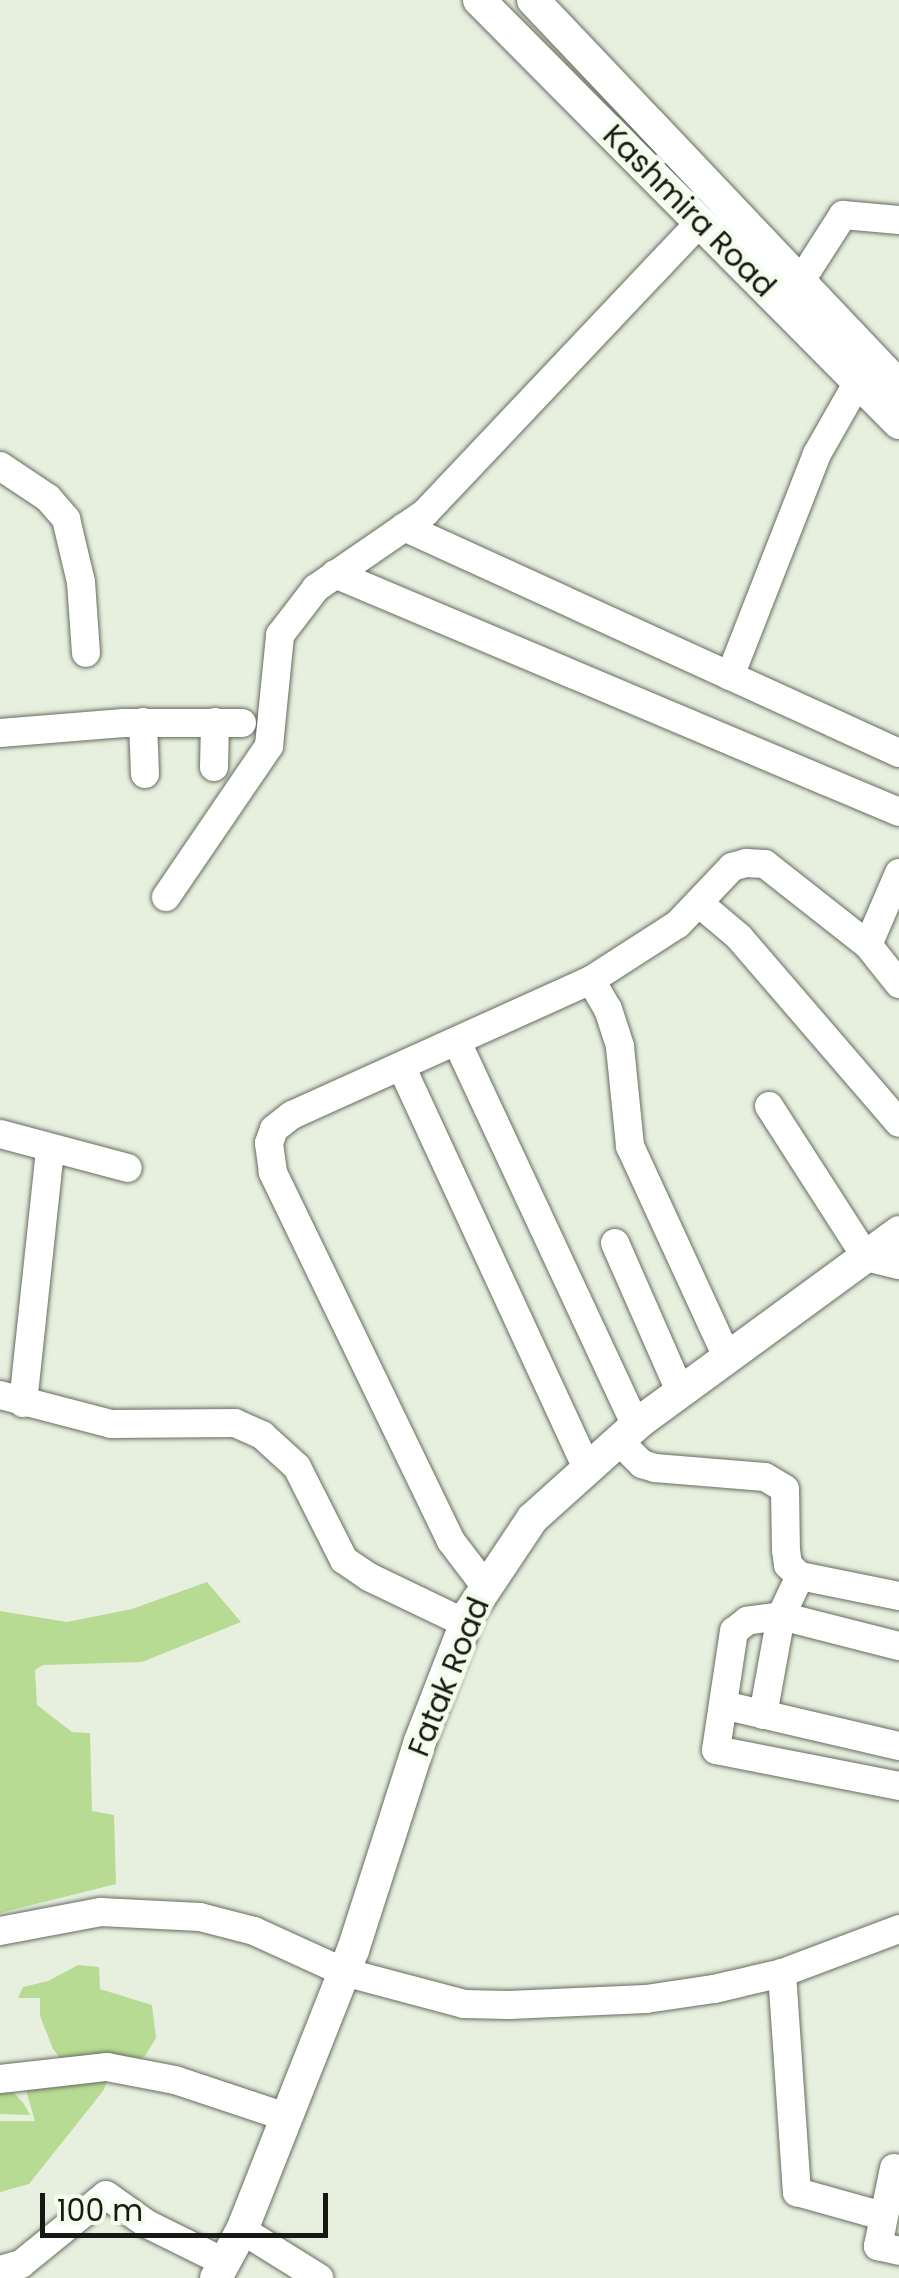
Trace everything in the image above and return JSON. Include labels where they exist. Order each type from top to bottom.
[{"type":"main road","name":"Kashmira Road","points":[[479,0],[899,423]]},
{"type":"main road","name":"Kashmira Road","points":[[533,0],[899,386]]},
{"type":"main road","name":"Fatak Road","points":[[221,2270],[242,2230],[344,1972],[420,1741],[466,1623],[486,1587],[532,1519],[627,1433],[899,1232]]},
{"type":"street","points":[[800,282],[843,216],[899,220]]},
{"type":"street","points":[[166,897],[269,746],[280,635],[316,588],[425,513],[702,221]]},
{"type":"street","points":[[730,676],[818,454],[859,380]]},
{"type":"street","points":[[0,466],[48,498],[66,520],[81,582],[86,653]]},
{"type":"street","points":[[404,527],[899,753]]},
{"type":"street","points":[[335,574],[899,812]]},
{"type":"street","points":[[0,733],[224,724],[214,767]]},
{"type":"street","points":[[143,726],[145,774]]},
{"type":"street","points":[[486,1587],[443,1524],[272,1172],[269,1156],[274,1129],[292,1115],[591,980],[678,924],[732,867],[757,862],[868,945],[899,984]]},
{"type":"street","points":[[868,945],[899,873]]},
{"type":"street","points":[[700,904],[738,937],[899,1123]]},
{"type":"street","points":[[591,980],[608,1009],[620,1047],[630,1146],[728,1359]]},
{"type":"street","points":[[456,1042],[642,1464],[765,1477],[785,1489],[788,1565],[800,1576],[899,1596]]},
{"type":"street","points":[[402,1068],[587,1469]]},
{"type":"street","points":[[769,1106],[866,1257],[899,1265]]},
{"type":"street","points":[[0,1134],[128,1168]]},
{"type":"street","points":[[50,1150],[12,1399],[111,1424],[236,1423],[262,1434],[297,1467],[344,1560],[369,1577],[466,1623]]},
{"type":"street","points":[[615,1242],[681,1392]]},
{"type":"street","points":[[763,1715],[781,1616],[800,1576]]},
{"type":"street","points":[[899,1646],[781,1616],[747,1622],[734,1631],[716,1750],[899,1786]]},
{"type":"street","points":[[723,1706],[899,1746]]},
{"type":"street","points":[[0,1931],[100,1912],[200,1917],[254,1931],[344,1972],[464,2004],[509,2005],[646,1999],[782,1973],[899,1929]]},
{"type":"street","points":[[782,1973],[797,2192],[884,2216]]},
{"type":"street","points":[[0,2079],[107,2068],[175,2080],[286,2117]]},
{"type":"street","points":[[894,2168],[878,2246],[899,2251]]},
{"type":"street","points":[[0,2270],[21,2264],[106,2195],[221,2270]]},
{"type":"street","points":[[242,2230],[313,2275]]},
{"type":"green space","points":[[207,1582],[241,1622],[142,1662],[43,1665],[35,1670],[37,1705],[72,1732],[90,1733],[92,1811],[114,1815],[116,1884],[0,1913],[0,1611],[67,1622],[132,1609]]},
{"type":"green space","points":[[78,1965],[99,1967],[100,1989],[152,2005],[156,2038],[145,2056],[132,2062],[65,2064],[53,2049],[40,2016],[40,1998],[18,1998],[23,1987],[48,1981]]},
{"type":"green space","points":[[111,2073],[103,2091],[29,2184],[0,2192],[0,2121],[35,2121],[26,2090]]},
{"type":"green space","points":[[0,2077],[24,2104],[30,2115],[0,2114]]}]
